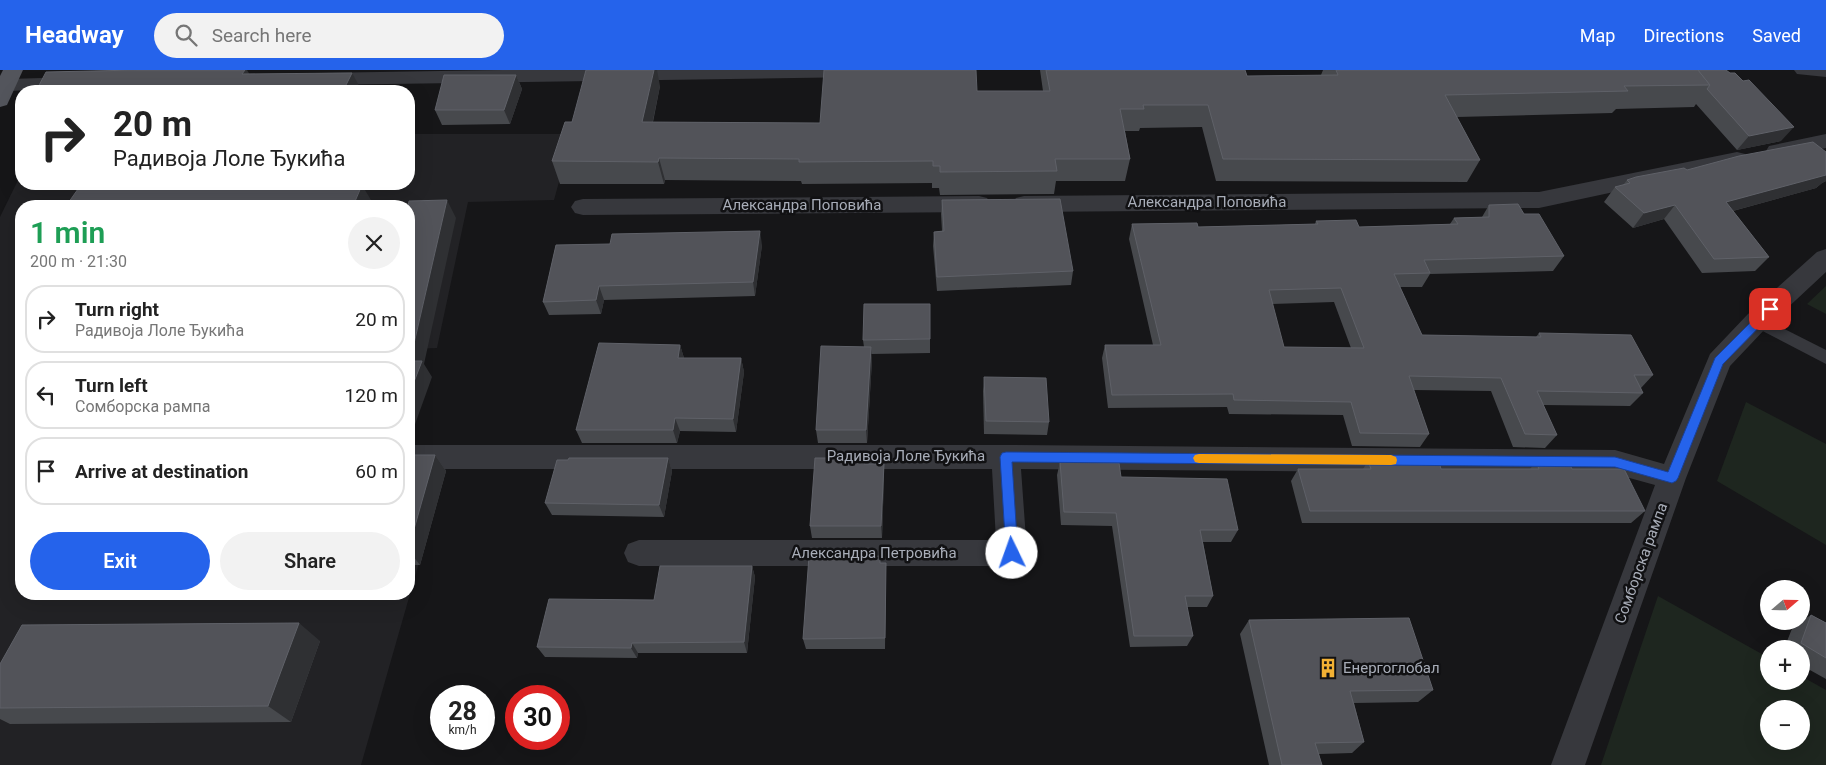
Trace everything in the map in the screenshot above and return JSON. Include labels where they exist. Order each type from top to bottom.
[{"type":"street","points":[[1804,70],[1826,71]]},
{"type":"street","points":[[295,79],[875,71]]},
{"type":"street","points":[[7,85],[96,83]]},
{"type":"street","name":"Александра Поповића","points":[[583,207],[1539,200],[1826,141]]},
{"type":"street","name":"Сомборска рампа","points":[[1568,765],[1672,478],[1719,361],[1757,321],[1826,258]]},
{"type":"street","name":"Радивоја Лоле Ђукића","points":[[415,457],[1006,457],[1615,462],[1672,478]]},
{"type":"street","name":"Александра Петровића","points":[[639,553],[1012,553],[1006,457]]},
{"type":"lane","points":[[1757,321],[1826,358]]},
{"type":"shaded area","points":[[415,134],[572,134],[554,200],[468,202],[437,348],[415,349],[415,200],[15,200],[15,600],[408,600],[361,765],[0,765],[0,217],[15,186],[15,190],[415,190]]},
{"type":"shaded area","points":[[1826,286],[1826,314],[1807,304]]},
{"type":"shaded area","points":[[1746,402],[1826,444],[1826,545],[1717,481]]},
{"type":"shaded area","points":[[415,463],[447,465],[415,577]]},
{"type":"shaded area","points":[[1658,596],[1760,653],[1760,690],[1810,690],[1810,681],[1826,690],[1826,765],[1601,765]]},
{"type":"building","points":[[245,70],[242,74],[352,73],[346,85],[39,85],[46,72]]},
{"type":"building","points":[[586,70],[654,70],[642,122],[820,123],[824,70],[976,70],[977,91],[1050,91],[1046,70],[1245,70],[1247,76],[1338,75],[1336,70],[1698,70],[1710,85],[1624,86],[1628,91],[1445,95],[1480,160],[1223,159],[1208,105],[1143,105],[1144,109],[1120,109],[1130,159],[1055,159],[1057,171],[940,172],[940,166],[933,166],[933,161],[799,162],[799,159],[659,158],[658,162],[552,161],[565,122],[572,122]]},
{"type":"building","points":[[1698,70],[1726,70],[1730,73],[1735,73],[1743,81],[1749,80],[1794,127],[1749,136],[1707,89],[1710,85]]},
{"type":"building","points":[[444,75],[516,75],[504,110],[435,110]]},
{"type":"building","points":[[1813,142],[1826,152],[1826,175],[1726,202],[1769,257],[1714,259],[1675,205],[1644,213],[1615,187],[1630,183],[1627,180],[1636,177],[1684,168],[1687,170],[1739,156]]},
{"type":"building","points":[[77,190],[360,190],[356,200],[70,200]]},
{"type":"building","points":[[1060,199],[1073,271],[937,277],[934,232],[944,231],[942,200]]},
{"type":"building","points":[[447,200],[415,339],[415,201]]},
{"type":"building","points":[[1518,204],[1524,214],[1539,214],[1564,256],[1424,260],[1430,273],[1394,274],[1422,335],[1541,337],[1539,333],[1631,335],[1653,375],[1634,375],[1643,393],[1537,391],[1557,435],[1525,434],[1501,378],[1409,376],[1429,434],[1360,433],[1351,402],[1234,400],[1233,394],[1112,395],[1105,345],[1161,345],[1132,224],[1197,223],[1198,227],[1318,224],[1316,221],[1356,220],[1359,227],[1458,224],[1454,218],[1489,217],[1489,205]],"holes":[[[1341,288],[1364,348],[1284,347],[1269,290]]]},
{"type":"building","points":[[760,231],[753,282],[599,286],[596,300],[543,302],[556,245],[610,244],[612,234]]},
{"type":"building","points":[[864,304],[930,304],[930,339],[863,340]]},
{"type":"building","points":[[599,343],[680,345],[678,358],[741,358],[733,419],[675,418],[673,430],[576,430]]},
{"type":"building","points":[[821,346],[871,347],[866,430],[816,430]]},
{"type":"building","points":[[415,361],[422,361],[415,379]]},
{"type":"building","points":[[984,377],[1046,378],[1049,422],[986,421]]},
{"type":"building","points":[[415,455],[435,455],[415,526]]},
{"type":"building","points":[[569,458],[668,458],[659,505],[545,503],[557,460],[568,460]]},
{"type":"building","points":[[815,458],[865,458],[864,464],[884,464],[881,526],[810,526]]},
{"type":"building","points":[[1368,461],[1439,462],[1441,469],[1539,469],[1536,462],[1569,463],[1572,469],[1624,469],[1645,511],[1310,511],[1298,469],[1371,469]]},
{"type":"building","points":[[1060,462],[1119,463],[1121,477],[1227,479],[1238,530],[1200,530],[1213,596],[1185,596],[1193,636],[1134,636],[1116,513],[1064,512]]},
{"type":"building","points":[[809,556],[880,556],[880,563],[886,563],[885,638],[803,639]]},
{"type":"building","points":[[660,566],[752,566],[744,642],[632,643],[631,648],[537,647],[549,599],[654,600]]},
{"type":"building","points":[[1811,615],[1826,623],[1826,658],[1810,648],[1810,640],[1802,640],[1806,630],[1810,630]]},
{"type":"building","name":"Енергоглобал","points":[[1409,618],[1433,690],[1350,691],[1364,742],[1315,743],[1322,765],[1282,765],[1249,620]]},
{"type":"building","points":[[299,623],[268,706],[0,708],[0,664],[22,625]]},
{"type":"slow traffic","points":[[1199,458],[1391,460]]},
{"type":"place","name":"Енергоглобал","points":[[1328,668]]},
{"type":"route","points":[[1012,553],[1006,457],[1615,462],[1672,478],[1719,361],[1770,309]]}]
